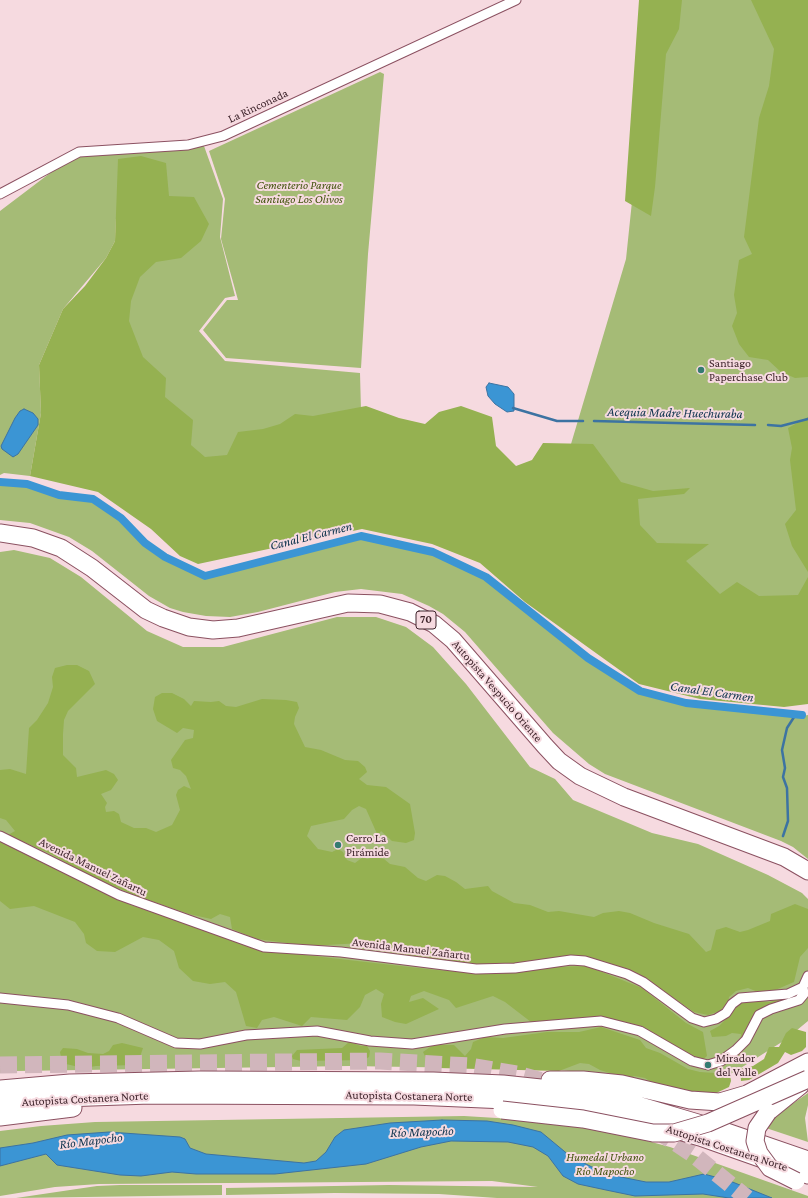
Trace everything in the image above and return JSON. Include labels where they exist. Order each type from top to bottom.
[{"type":"highway","name":"Autopista Vespucio Oriente","points":[[0,533],[33,538],[61,548],[92,568],[146,610],[189,627],[214,630],[243,627],[348,603],[380,604],[410,612],[434,624],[454,640],[551,753],[580,776],[624,797],[784,857],[808,871]]},
{"type":"highway","points":[[474,1082],[583,1080],[622,1084],[690,1100],[720,1102],[747,1094],[808,1062]]},
{"type":"highway","points":[[366,1095],[423,1103],[577,1118],[653,1133],[674,1133],[708,1123],[808,1079]]},
{"type":"highway","points":[[804,1181],[770,1168],[759,1153],[756,1141],[757,1128],[768,1112],[808,1079]]},
{"type":"highway","name":"Autopista Costanera Norte","points":[[0,1089],[63,1083],[192,1080],[474,1082],[550,1089],[627,1102],[718,1129],[808,1160]]},
{"type":"highway","points":[[557,1080],[605,1089],[668,1104],[736,1125],[808,1150]]},
{"type":"highway","points":[[0,1117],[100,1105],[150,1095]]},
{"type":"highway","name":"Autopista Costanera Norte","points":[[0,1104],[45,1099],[150,1095],[366,1095],[502,1099],[550,1103],[598,1110],[700,1138],[804,1181]]},
{"type":"street","name":"La Rinconada","points":[[0,194],[78,152],[188,145],[222,136],[516,0]]},
{"type":"street","name":"Avenida Manuel Zañartu","points":[[0,836],[119,895],[264,947],[341,952],[476,969],[515,968],[571,960],[585,961],[622,972],[643,982],[692,1018],[704,1022],[716,1019],[726,1013],[732,1004],[740,998],[788,994],[803,987]]},
{"type":"street","points":[[0,998],[68,1006],[118,1018],[176,1043],[200,1044],[246,1035],[317,1031],[370,1042],[412,1044],[505,1029],[601,1021],[640,1031],[692,1061],[708,1065],[721,1061],[736,1050],[746,1040],[759,1015],[771,1009],[799,1000],[804,994],[803,987],[808,976]]},
{"type":"green space","points":[[639,0],[682,0],[679,29],[666,54],[655,187],[651,216],[625,201]]},
{"type":"green space","name":"Santiago Paperchase Club","points":[[653,0],[808,0],[808,681],[560,481],[626,259]]},
{"type":"green space","points":[[751,0],[808,0],[808,377],[795,378],[781,372],[768,360],[749,357],[739,344],[732,326],[737,313],[734,295],[739,260],[752,254],[744,237],[759,118],[769,86],[774,49]]},
{"type":"green space","name":"Cementerio Parque Santiago Los Olivos","points":[[380,72],[384,74],[368,254],[361,368],[226,358],[203,330],[227,300],[238,300],[221,239],[225,199],[209,151]]},
{"type":"green space","points":[[204,146],[223,199],[220,237],[235,296],[225,298],[199,331],[225,361],[360,373],[361,411],[229,457],[205,459],[188,443],[139,359],[126,321],[116,218],[115,241],[106,258],[63,309],[39,365],[41,413],[30,476],[4,473],[0,475],[0,211],[66,161],[83,155]]},
{"type":"green space","points":[[141,156],[166,163],[169,196],[194,197],[209,224],[201,241],[181,258],[156,262],[140,277],[131,301],[129,321],[143,357],[166,378],[165,397],[193,420],[191,445],[205,457],[227,455],[238,432],[263,429],[280,424],[295,414],[313,416],[366,406],[399,418],[425,424],[439,412],[461,406],[492,417],[496,446],[516,466],[532,460],[543,443],[593,444],[621,482],[653,491],[690,488],[684,494],[638,499],[640,525],[657,543],[709,544],[686,561],[720,594],[737,582],[759,596],[798,595],[808,577],[808,704],[784,707],[700,699],[639,684],[525,602],[480,563],[432,544],[362,529],[198,564],[180,556],[151,529],[98,492],[30,476],[41,413],[39,365],[63,309],[85,286],[106,258],[115,241],[118,159]]},
{"type":"green space","points":[[808,417],[808,572],[792,546],[785,524],[796,510],[790,460],[792,448],[788,428]]},
{"type":"green space","points":[[0,484],[26,486],[59,498],[92,502],[120,520],[144,544],[164,560],[205,578],[361,538],[432,554],[485,580],[586,660],[639,693],[686,705],[796,717],[808,715],[808,859],[793,847],[781,841],[605,774],[589,764],[553,733],[465,632],[443,614],[429,606],[402,594],[361,589],[335,592],[258,612],[230,617],[206,616],[183,612],[170,608],[149,596],[92,551],[69,537],[30,523],[0,520]]},
{"type":"green space","points":[[14,550],[50,558],[81,577],[147,631],[183,647],[223,647],[337,617],[376,617],[406,627],[433,647],[466,684],[530,767],[555,779],[573,800],[652,833],[698,844],[768,875],[802,893],[808,899],[808,1021],[785,1040],[736,1071],[713,1083],[688,1091],[587,1072],[536,1069],[349,1066],[16,1071],[0,1073],[0,552]]},
{"type":"green space","points":[[67,665],[77,665],[89,671],[95,684],[68,711],[64,720],[63,755],[76,768],[77,777],[106,770],[114,774],[118,780],[111,790],[101,794],[107,803],[105,807],[106,812],[114,811],[119,814],[121,822],[134,828],[146,828],[156,832],[172,825],[180,810],[176,795],[178,790],[184,786],[191,789],[186,776],[180,770],[173,768],[171,760],[185,740],[193,738],[194,730],[183,728],[177,733],[157,721],[153,709],[155,697],[162,693],[172,693],[184,699],[191,706],[194,701],[219,701],[226,706],[236,707],[262,699],[286,700],[297,702],[299,708],[294,724],[305,747],[321,750],[345,760],[358,761],[365,767],[367,772],[359,779],[367,785],[386,787],[410,804],[415,833],[414,840],[406,843],[392,841],[381,831],[378,836],[366,809],[359,806],[352,810],[344,819],[311,826],[307,836],[318,849],[332,852],[338,849],[343,852],[347,860],[355,863],[363,857],[367,859],[374,857],[384,859],[390,864],[405,867],[418,878],[426,881],[437,875],[445,876],[465,889],[488,886],[492,891],[514,903],[530,905],[548,912],[559,911],[594,917],[603,913],[619,911],[630,913],[654,923],[689,934],[706,952],[711,950],[716,930],[726,927],[740,932],[748,930],[770,921],[771,914],[795,904],[808,909],[808,948],[800,957],[794,982],[773,991],[758,992],[748,988],[736,991],[729,997],[728,1003],[720,1011],[708,1015],[694,1012],[637,973],[586,957],[511,966],[477,965],[394,953],[361,943],[310,946],[257,939],[232,929],[230,917],[220,914],[211,919],[189,914],[134,895],[88,875],[51,854],[8,835],[15,831],[6,820],[0,818],[0,770],[10,769],[26,774],[29,728],[37,720],[48,703],[53,687],[52,677],[55,668]]},
{"type":"green space","points":[[0,842],[133,906],[187,923],[261,950],[436,970],[498,974],[552,967],[587,966],[642,988],[686,1023],[703,1032],[707,1056],[700,1062],[664,1042],[644,1027],[606,1018],[531,1022],[505,1002],[493,996],[456,1008],[449,1000],[424,991],[411,996],[409,1002],[423,998],[439,1009],[406,1024],[382,1017],[381,1004],[384,994],[376,989],[365,995],[360,1007],[347,1020],[311,1017],[302,1026],[274,1017],[262,1020],[257,1028],[246,1026],[236,992],[225,982],[210,984],[193,981],[179,968],[174,951],[159,940],[143,937],[115,952],[97,951],[86,943],[84,934],[75,922],[34,906],[10,909],[0,901]]},
{"type":"green space","points":[[790,996],[796,998],[762,1018],[740,1041],[741,1034],[732,1033],[726,1036],[712,1037],[710,1031],[719,1026],[731,1014],[733,1009],[740,1004],[748,1000],[770,1002]]},
{"type":"green space","points":[[601,1027],[640,1040],[646,1048],[660,1053],[688,1069],[700,1072],[730,1074],[731,1081],[729,1087],[712,1095],[659,1087],[645,1078],[634,1076],[629,1079],[600,1070],[589,1064],[580,1063],[559,1071],[438,1068],[433,1060],[426,1058],[423,1052],[433,1045],[454,1045],[465,1056],[471,1049],[473,1042],[485,1037],[503,1038],[547,1032],[579,1032]]},
{"type":"green space","points":[[792,1028],[806,1032],[806,1047],[802,1051],[791,1055],[785,1052],[778,1063],[749,1080],[741,1081],[740,1069],[753,1066],[764,1059],[769,1047],[779,1047],[786,1033]]},
{"type":"green space","points":[[349,1042],[361,1046],[367,1046],[370,1051],[369,1057],[364,1060],[301,1061],[293,1059],[292,1056],[297,1050],[342,1048]]},
{"type":"green space","points":[[122,1043],[143,1048],[138,1063],[135,1065],[96,1066],[83,1068],[66,1064],[61,1057],[60,1052],[63,1048],[77,1049],[88,1053],[103,1054],[109,1051],[113,1045]]},
{"type":"green space","points":[[808,1093],[808,1105],[805,1118],[808,1142],[766,1128],[772,1118]]},
{"type":"green space","name":"Humedal Urbano Río Mapocho","points":[[464,1116],[546,1121],[614,1132],[670,1147],[808,1196],[808,1198],[497,1198],[439,1194],[335,1193],[226,1195],[226,1188],[389,1185],[538,1187],[492,1181],[99,1184],[55,1187],[0,1196],[0,1131],[95,1122]]},
{"type":"green space","points":[[222,1185],[222,1195],[16,1198],[97,1186]]},
{"type":"water","points":[[489,383],[508,387],[514,394],[514,411],[507,412],[495,404],[488,396],[486,387]]},
{"type":"water","points":[[24,409],[33,413],[38,419],[38,425],[18,454],[13,457],[2,449],[1,446],[15,418],[20,411]]},
{"type":"water","name":"Río Mapocho","points":[[442,1120],[487,1121],[513,1125],[541,1132],[570,1156],[611,1175],[646,1182],[669,1182],[704,1174],[730,1181],[772,1198],[729,1198],[703,1194],[635,1196],[606,1190],[578,1184],[563,1176],[548,1156],[533,1147],[508,1142],[451,1141],[421,1147],[366,1164],[275,1174],[196,1174],[172,1172],[141,1176],[120,1175],[57,1165],[46,1154],[0,1166],[0,1148],[33,1143],[67,1135],[109,1132],[180,1137],[185,1139],[190,1148],[206,1154],[304,1163],[316,1161],[326,1152],[335,1137],[344,1130],[390,1123]]},
{"type":"waterway","name":"Acequia Madre Huechuraba","points":[[513,408],[557,421],[583,421]]},
{"type":"waterway","name":"Acequia Madre Huechuraba","points":[[768,425],[781,426],[808,419]]},
{"type":"waterway","name":"Acequia Madre Huechuraba","points":[[594,421],[755,425]]},
{"type":"waterway","name":"Canal El Carmen","points":[[0,482],[27,484],[59,495],[93,499],[121,518],[145,543],[165,557],[205,576],[361,536],[433,552],[486,577],[588,658],[640,691],[686,703],[802,715]]},
{"type":"waterway","points":[[783,836],[788,821],[787,788],[783,777],[785,768],[782,750],[787,728],[796,714]]},
{"type":"tunnel","points":[[0,1065],[380,1061],[470,1066],[517,1074],[557,1085]]},
{"type":"tunnel","points":[[656,1130],[694,1155],[747,1198]]},
{"type":"place","name":"Santiago Paperchase Club","points":[[701,370]]},
{"type":"place","name":"Cerro La Pirámide","points":[[338,845]]},
{"type":"place","name":"Mirador del Valle","points":[[708,1065]]}]
